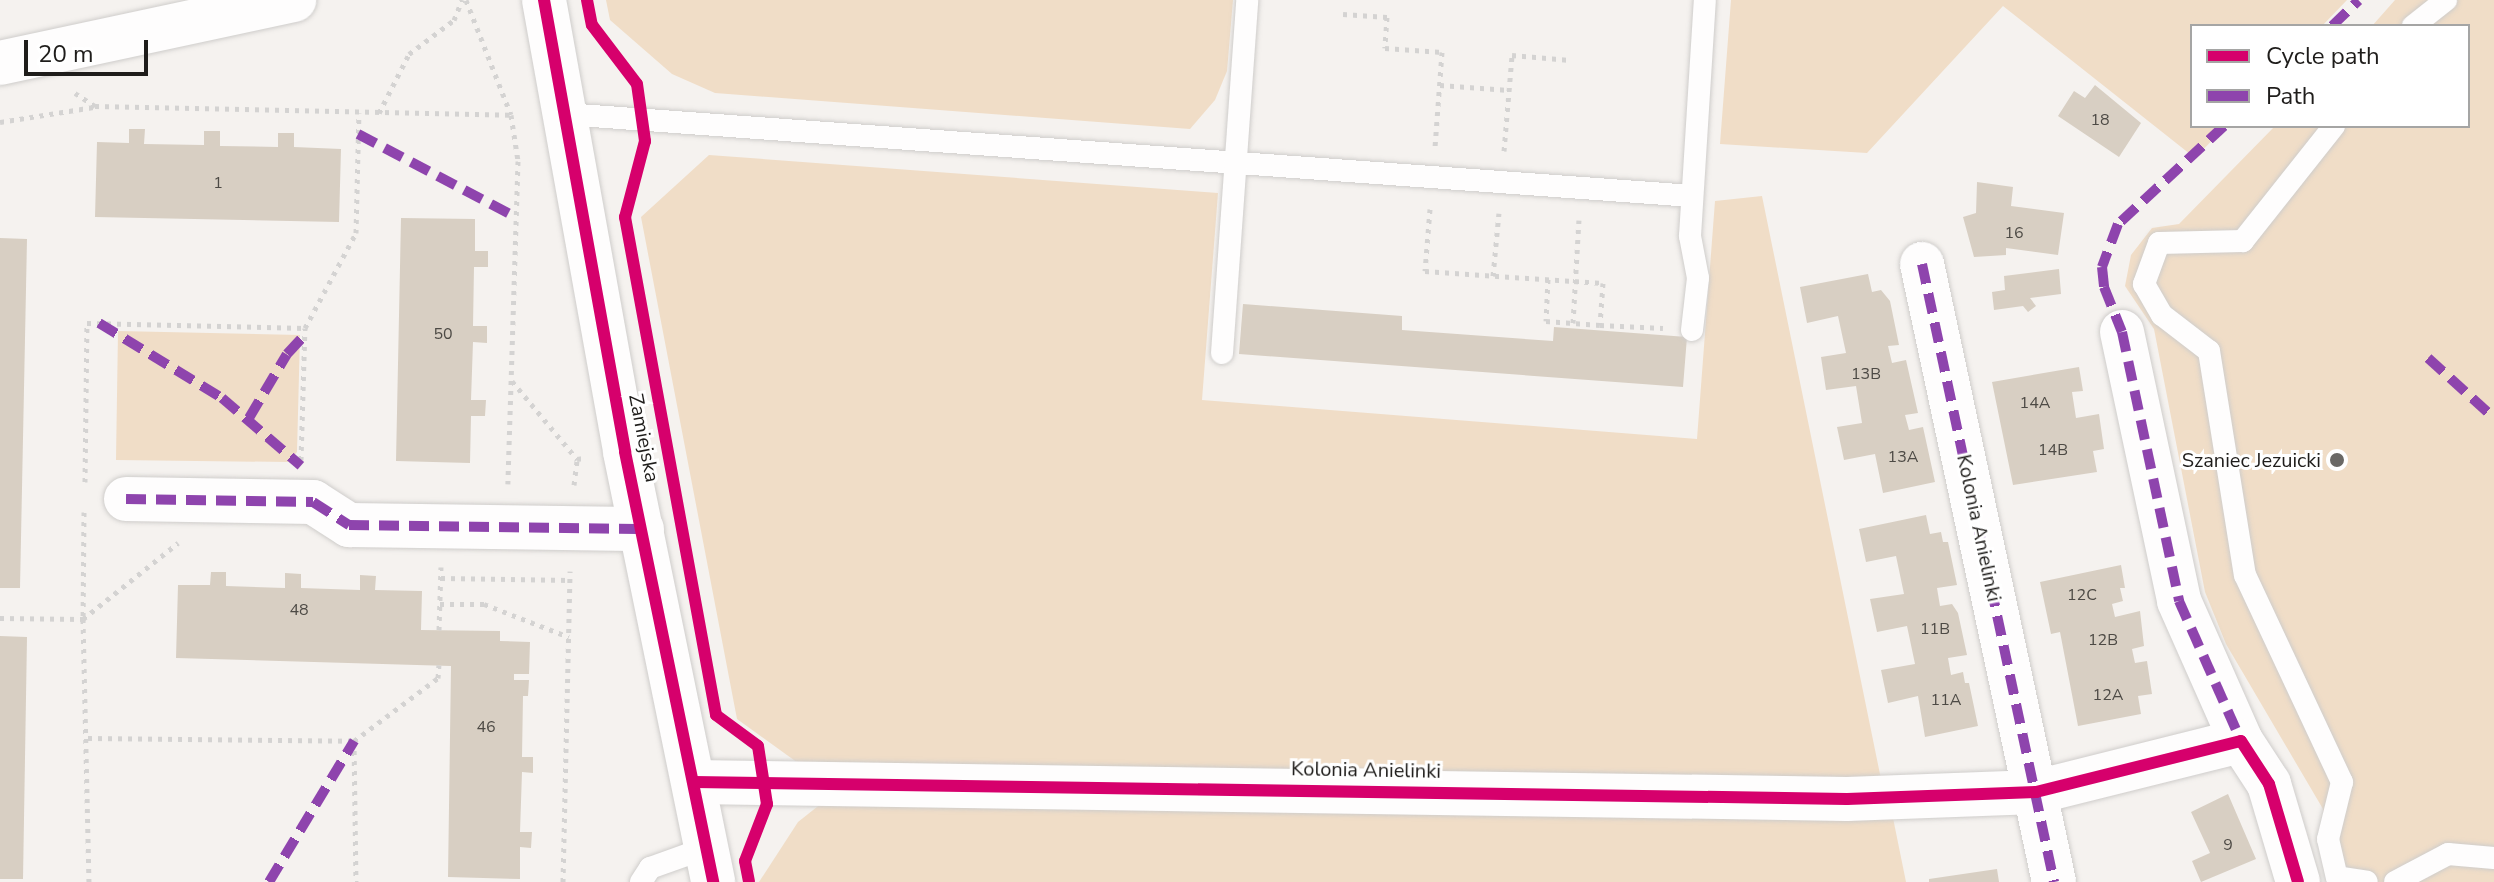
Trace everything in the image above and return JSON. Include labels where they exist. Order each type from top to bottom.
[{"type":"street","points":[[13,60],[294,0]]},
{"type":"street","name":"Zamiejska","points":[[544,0],[642,529],[710,865]]},
{"type":"street","name":"Kolonia Anielinki","points":[[1922,264],[2054,882]]},
{"type":"street","points":[[2122,332],[2179,601],[2241,741],[2269,784],[2298,882]]},
{"type":"street","points":[[105,502],[313,502],[349,525],[642,529]]},
{"type":"street","points":[[2036,792],[2241,741]]},
{"type":"street","name":"Kolonia Anielinki","points":[[694,782],[1847,799],[2036,792]]},
{"type":"lane","points":[[1222,353],[1247,0]]},
{"type":"lane","points":[[1692,330],[1698,278],[1690,236],[1705,0]]},
{"type":"lane","points":[[2416,24],[2446,0]]},
{"type":"lane","points":[[565,114],[1234,160],[1692,196]]},
{"type":"lane","points":[[2332,128],[2243,241],[2159,243],[2144,284],[2162,315],[2209,351],[2245,575],[2342,782],[2328,839],[2337,877],[2367,882]]},
{"type":"lane","points":[[2395,882],[2448,854],[2494,858]]},
{"type":"lane","name":"Zamiejska","points":[[641,882],[650,868],[710,865]]},
{"type":"path","points":[[379,113],[409,54],[454,20],[464,0]]},
{"type":"path","points":[[464,0],[511,115],[518,161],[507,529]]},
{"type":"path","points":[[1493,276],[1512,55],[1570,60]]},
{"type":"path","points":[[13,60],[95,106]]},
{"type":"path","points":[[1440,85],[1509,90]]},
{"type":"path","points":[[0,122],[95,106],[511,115]]},
{"type":"path","points":[[301,466],[305,328],[356,233],[359,113]]},
{"type":"path","points":[[1573,323],[1581,187]]},
{"type":"path","points":[[1548,279],[1546,321],[1600,325]]},
{"type":"path","points":[[84,490],[87,323],[305,328]]},
{"type":"path","points":[[512,381],[577,459]]},
{"type":"path","points":[[0,618],[83,619],[182,540],[183,500]]},
{"type":"path","points":[[89,882],[83,619],[105,502]]},
{"type":"path","points":[[439,630],[442,527]]},
{"type":"path","points":[[441,578],[570,580]]},
{"type":"path","points":[[563,882],[570,592]]},
{"type":"path","points":[[440,604],[484,604],[569,637]]},
{"type":"path","points":[[88,738],[354,741],[438,678],[439,665]]},
{"type":"path","points":[[354,741],[356,882]]},
{"type":"shaded area","points":[[606,0],[1233,0],[1227,71],[1215,100],[1190,129],[715,93],[672,74],[610,20]]},
{"type":"shaded area","points":[[1731,0],[2347,0],[2324,24],[2190,24],[2190,128],[2224,128],[2195,158],[2003,6],[1867,153],[1720,144]]},
{"type":"shaded area","name":"Szaniec Jezuicki","points":[[2395,0],[2494,0],[2494,882],[2333,882],[2323,869],[2323,809],[2226,644],[2205,592],[2154,329],[2125,286],[2131,255],[2152,228],[2179,224],[2273,128],[2470,128],[2470,24],[2374,24]]},
{"type":"shaded area","points":[[709,155],[1218,193],[1202,400],[1697,439],[1715,201],[1762,196],[1882,784],[798,763],[737,719],[641,217]]},
{"type":"shaded area","points":[[118,331],[300,335],[297,452],[288,462],[116,460]]},
{"type":"shaded area","points":[[832,795],[1893,818],[1906,882],[759,882],[798,822]]},
{"type":"building","points":[[2095,85],[2141,123],[2119,157],[2058,116],[2074,91],[2085,98]]},
{"type":"building","points":[[129,129],[145,129],[144,144],[204,145],[204,131],[220,131],[220,146],[278,147],[278,133],[294,133],[294,147],[341,149],[339,222],[95,217],[97,142],[129,143]]},
{"type":"building","points":[[1977,182],[2013,187],[2011,206],[2064,213],[2058,255],[2006,248],[2006,255],[1974,257],[1963,217],[1976,213]]},
{"type":"building","points":[[401,218],[475,219],[475,251],[488,251],[488,267],[474,267],[473,326],[487,326],[487,343],[473,342],[471,400],[486,400],[485,416],[471,416],[470,463],[396,461]]},
{"type":"building","points":[[0,238],[27,239],[20,588],[0,588]]},
{"type":"building","points":[[2059,269],[2061,294],[2030,298],[2036,306],[2028,312],[2023,306],[1994,310],[1992,292],[2005,290],[2004,276]]},
{"type":"building","points":[[1868,274],[1872,292],[1881,290],[1890,301],[1899,345],[1888,346],[1892,363],[1906,360],[1918,413],[1905,415],[1909,430],[1923,427],[1935,482],[1883,493],[1875,454],[1844,460],[1837,427],[1862,423],[1856,386],[1826,390],[1821,357],[1846,353],[1838,316],[1807,323],[1800,287]]},
{"type":"building","points":[[1243,304],[1402,316],[1402,330],[1553,341],[1554,327],[1687,337],[1683,387],[1239,354]]},
{"type":"building","points":[[2079,367],[2083,391],[2072,392],[2076,418],[2099,414],[2104,449],[2093,451],[2097,472],[2013,485],[1992,382]]},
{"type":"building","points":[[1926,515],[1930,534],[1941,532],[1943,542],[1948,542],[1957,585],[1937,588],[1940,606],[1952,604],[1958,613],[1967,655],[1948,658],[1951,675],[1963,672],[1965,683],[1969,683],[1978,726],[1925,737],[1918,696],[1888,703],[1881,670],[1915,664],[1907,626],[1877,632],[1870,599],[1904,594],[1896,556],[1866,562],[1859,529]]},
{"type":"building","points":[[2121,565],[2125,588],[2120,588],[2123,601],[2112,604],[2115,617],[2140,611],[2144,646],[2132,649],[2135,663],[2147,661],[2152,694],[2138,696],[2141,714],[2078,726],[2060,632],[2051,634],[2040,582]]},
{"type":"building","points":[[211,572],[226,572],[226,586],[285,588],[285,573],[301,574],[301,588],[360,590],[360,575],[376,576],[375,590],[422,591],[421,630],[500,631],[500,641],[530,642],[529,674],[514,674],[514,680],[529,680],[528,696],[523,696],[522,757],[533,757],[533,773],[522,772],[520,832],[532,832],[531,848],[520,847],[520,879],[448,877],[451,666],[176,658],[178,585],[210,585]]},
{"type":"building","points":[[0,636],[27,637],[23,879],[0,879]]},
{"type":"building","points":[[2228,794],[2256,859],[2201,882],[2192,861],[2210,853],[2191,812]]},
{"type":"building","points":[[1997,869],[1999,882],[1929,882],[1929,879]]},
{"type":"marked path","points":[[2334,24],[2359,0]]},
{"type":"marked path","points":[[2222,128],[2118,224],[2102,267],[2104,287],[2122,332],[2179,601],[2241,741]]},
{"type":"marked path","points":[[358,134],[517,218]]},
{"type":"marked path","points":[[1922,264],[2054,882]]},
{"type":"marked path","points":[[99,323],[222,398],[301,466]]},
{"type":"marked path","points":[[249,418],[287,354],[305,335]]},
{"type":"marked path","points":[[2428,358],[2494,418]]},
{"type":"marked path","points":[[126,499],[313,502],[349,525],[642,529]]},
{"type":"marked path","points":[[269,882],[354,741]]},
{"type":"cycle path","points":[[544,0],[625,452],[713,882]]},
{"type":"cycle path","points":[[587,0],[592,25],[637,84],[645,141],[625,217],[716,715],[758,746],[767,804],[745,861],[749,882]]},
{"type":"cycle path","points":[[694,782],[1847,799],[2036,792],[2241,741],[2269,784],[2298,882]]},
{"type":"place","name":"Szaniec Jezuicki","points":[[2337,460]]}]
